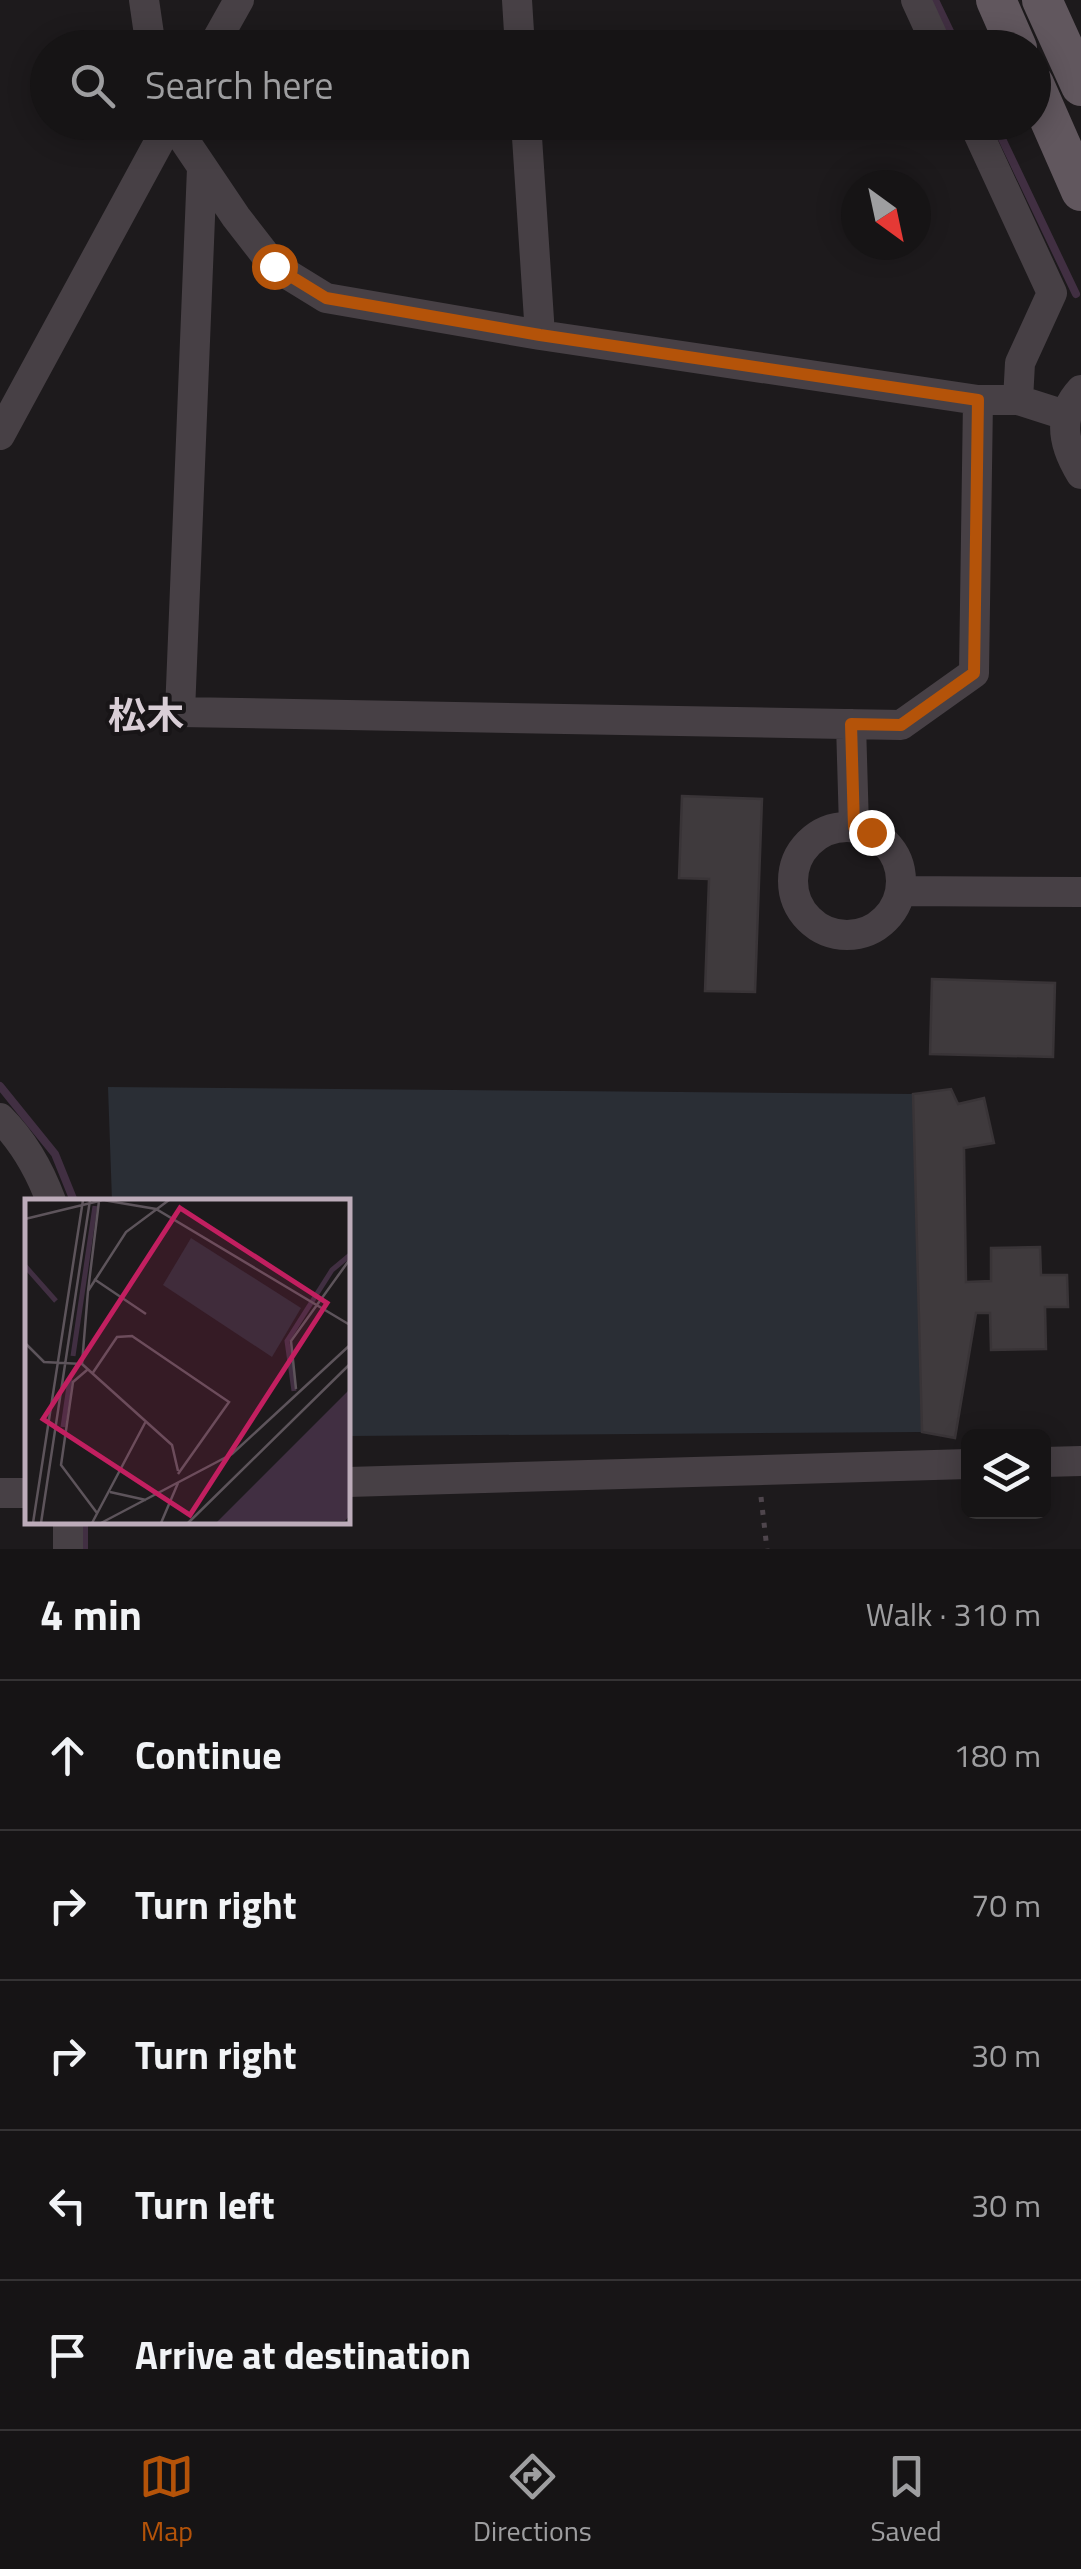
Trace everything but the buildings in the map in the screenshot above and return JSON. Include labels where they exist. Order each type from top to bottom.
[{"type":"main road","points":[[996,0],[1009,30]]},
{"type":"main road","points":[[1042,0],[1081,86]]},
{"type":"main road","points":[[1051,123],[1081,191]]},
{"type":"street","points":[[144,0],[148,30]]},
{"type":"street","points":[[222,30],[239,0]]},
{"type":"street","points":[[517,0],[519,30]]},
{"type":"street","points":[[916,0],[930,30]]},
{"type":"street","points":[[0,435],[161,140]]},
{"type":"street","points":[[183,140],[274,266],[326,298],[540,335],[978,400],[1073,402],[1064,432],[1071,458],[1081,474]]},
{"type":"street","points":[[527,140],[540,335]]},
{"type":"street","points":[[981,140],[1052,293],[1020,363],[1018,400]]},
{"type":"street","points":[[202,168],[180,712],[901,725],[974,673],[978,400]]},
{"type":"street","points":[[851,724],[854,827]]},
{"type":"street","points":[[854,827],[871,832],[896,856],[901,890],[895,908],[868,932],[832,934],[802,913],[795,896],[796,861],[819,835],[836,828],[854,827]]},
{"type":"street","points":[[901,890],[1081,892]]},
{"type":"street","points":[[0,1118],[14,1132],[43,1179],[50,1199]]},
{"type":"street","points":[[1051,1462],[1081,1462]]},
{"type":"street","points":[[350,1482],[961,1464]]},
{"type":"path","points":[[757,1468],[767,1549]]},
{"type":"shaded area","points":[[108,1087],[913,1094],[922,1432],[350,1436],[350,1199],[112,1199]]},
{"type":"waterway","points":[[935,0],[949,30]]},
{"type":"waterway","points":[[1003,140],[1076,294]]},
{"type":"waterway","points":[[0,1086],[55,1154],[73,1199]]},
{"type":"waterway","points":[[84,1524],[84,1549]]},
{"type":"district","name":"松木","points":[[146,715]]},
{"type":"route","points":[[274,266],[326,298],[540,335],[978,400],[974,673],[901,725],[851,724],[854,827],[871,832]]}]
